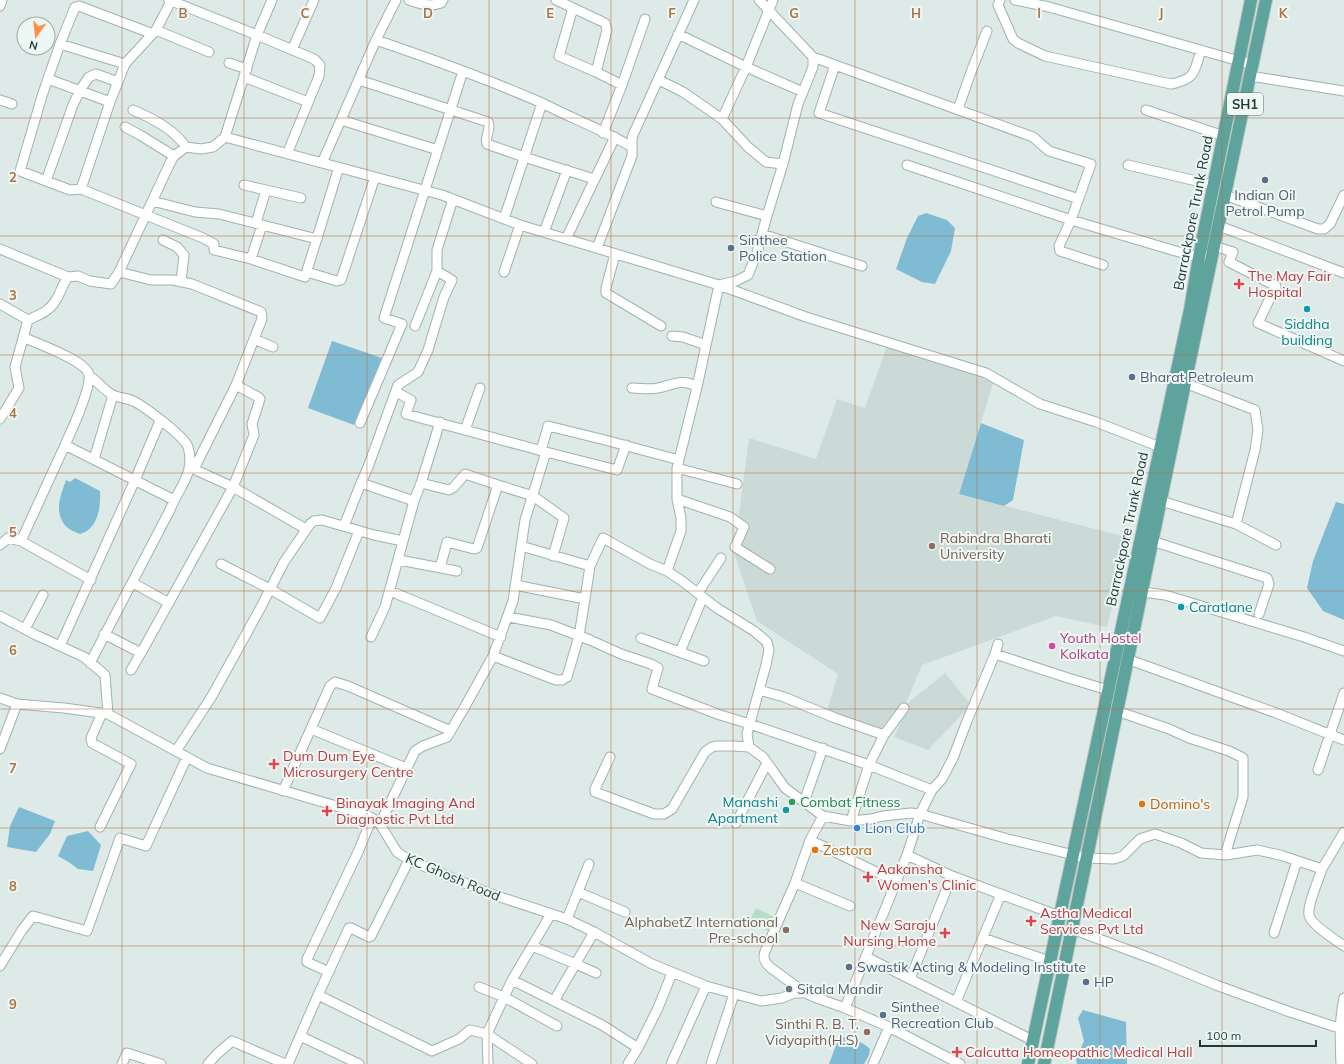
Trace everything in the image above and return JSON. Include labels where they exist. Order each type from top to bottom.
[{"type":"main road","name":"Barrackpore Trunk Road","points":[[1044,1064],[1128,659],[1136,591],[1160,447],[1190,310],[1199,256],[1250,0]]},
{"type":"main road","name":"Barrackpore Trunk Road","points":[[1028,1064],[1108,690],[1152,541],[1161,501],[1266,0]]},
{"type":"street","points":[[0,6],[2,0]]},
{"type":"street","points":[[80,189],[110,102],[125,64],[154,32],[170,0],[183,2],[314,59],[320,65],[319,76],[287,154]]},
{"type":"street","points":[[0,249],[68,277],[78,276],[111,284],[119,272],[174,156],[186,147],[201,149],[213,147],[225,137],[257,35],[272,0]]},
{"type":"street","points":[[292,50],[314,0]]},
{"type":"street","points":[[322,162],[376,40],[396,0]]},
{"type":"street","points":[[409,0],[428,5],[438,4],[443,0]]},
{"type":"street","points":[[556,0],[605,23],[608,30],[596,72]]},
{"type":"street","points":[[597,248],[632,156],[633,134],[659,80],[694,0]]},
{"type":"street","points":[[759,0],[813,57],[1033,137],[1049,151],[1091,164],[1071,220],[1059,246],[1060,251],[1103,264]]},
{"type":"street","points":[[722,119],[746,67],[768,9],[773,0]]},
{"type":"street","points":[[1000,0],[998,4],[1013,39],[1018,44],[1045,56],[1171,84],[1182,82],[1190,78],[1201,50]]},
{"type":"street","points":[[1015,0],[1049,7],[1253,64]]},
{"type":"street","points":[[209,52],[81,3],[75,6],[48,79],[20,171],[70,190],[80,189],[146,214],[209,240],[214,244],[214,250],[251,259],[305,277],[339,167]]},
{"type":"street","points":[[573,8],[559,56],[622,85]]},
{"type":"street","points":[[603,133],[646,19]]},
{"type":"street","points":[[958,110],[987,31]]},
{"type":"street","points":[[678,34],[746,67],[803,92]]},
{"type":"street","points":[[376,40],[463,71],[542,103],[603,133],[615,137],[632,147]]},
{"type":"street","points":[[60,44],[125,64]]},
{"type":"street","points":[[720,285],[736,281],[748,275],[757,254],[783,164],[798,104],[813,67],[813,57]]},
{"type":"street","points":[[229,63],[245,73],[308,102]]},
{"type":"street","points":[[835,65],[819,113],[1079,199]]},
{"type":"street","points":[[360,423],[402,324],[384,318],[463,71]]},
{"type":"street","points":[[46,181],[73,105],[89,76],[96,74],[118,82]]},
{"type":"street","points":[[1250,76],[1344,91]]},
{"type":"street","points":[[48,79],[110,102]]},
{"type":"street","points":[[358,80],[488,122],[490,127],[486,139],[487,144],[594,179]]},
{"type":"street","points":[[659,80],[683,92],[722,119],[748,147],[766,162],[783,164]]},
{"type":"street","points":[[0,100],[12,104]]},
{"type":"street","points":[[504,219],[542,103]]},
{"type":"street","points":[[133,110],[150,118],[167,129],[181,140],[186,147]]},
{"type":"street","points":[[1146,110],[1224,136]]},
{"type":"street","points":[[341,120],[438,150]]},
{"type":"street","points":[[125,127],[174,156]]},
{"type":"street","points":[[225,137],[425,190],[453,199],[520,225],[720,285],[806,317],[986,373],[1040,404],[1096,422],[1160,447]]},
{"type":"street","points":[[566,239],[615,137]]},
{"type":"street","points":[[907,165],[1071,220],[1199,256],[1214,249],[1233,252],[1229,262],[1276,286],[1258,323],[1344,361]]},
{"type":"street","points":[[1128,165],[1214,185]]},
{"type":"street","points":[[544,232],[567,170]]},
{"type":"street","points":[[307,272],[337,281],[341,280],[375,177]]},
{"type":"street","points":[[244,184],[301,198]]},
{"type":"street","points":[[251,259],[266,190]]},
{"type":"street","points":[[1225,195],[1318,229],[1324,229],[1330,224],[1344,195]]},
{"type":"street","points":[[415,326],[437,271],[437,250],[453,199]]},
{"type":"street","points":[[152,201],[195,212],[219,214],[317,239]]},
{"type":"street","points":[[716,202],[767,216]]},
{"type":"street","points":[[504,272],[520,225]]},
{"type":"street","points":[[1219,226],[1344,273]]},
{"type":"street","points":[[762,234],[862,266]]},
{"type":"street","points":[[163,240],[177,246],[184,255],[181,282]]},
{"type":"street","points":[[615,254],[606,293],[661,326]]},
{"type":"street","points":[[344,526],[368,467],[398,385],[418,372],[428,350],[444,297],[452,280],[437,271]]},
{"type":"street","points":[[90,663],[104,634],[133,583],[174,500],[236,385],[262,320],[261,312],[192,284],[151,280],[119,272]]},
{"type":"street","points":[[28,320],[45,313],[56,300],[62,284],[68,277]]},
{"type":"street","points":[[667,571],[681,531],[681,518],[677,499],[678,464],[720,285]]},
{"type":"street","points":[[0,304],[28,320]]},
{"type":"street","points":[[0,419],[19,388],[15,367],[28,320]]},
{"type":"street","points":[[672,336],[683,337],[706,345]]},
{"type":"street","points":[[21,541],[65,446],[86,395],[89,376],[86,368],[75,360],[23,337]]},
{"type":"street","points":[[254,339],[273,347]]},
{"type":"street","points":[[89,376],[96,380],[102,388],[113,395],[148,409],[184,439],[188,447],[191,468]]},
{"type":"street","points":[[632,388],[656,389],[676,382],[692,384],[697,387]]},
{"type":"street","points":[[1186,383],[1255,410],[1258,430],[1255,450],[1236,524]]},
{"type":"street","points":[[131,670],[233,487],[254,435],[252,424],[260,399],[258,396],[236,385]]},
{"type":"street","points":[[466,430],[480,388]]},
{"type":"street","points":[[396,392],[411,400],[406,414],[440,422],[544,452],[617,470],[626,445]]},
{"type":"street","points":[[94,459],[113,395]]},
{"type":"street","points":[[60,646],[136,480],[160,420]]},
{"type":"street","points":[[371,637],[385,607],[414,501],[440,422]]},
{"type":"street","points":[[380,824],[415,751],[423,746],[447,737],[493,656],[514,601],[525,520],[533,496],[544,452],[548,426],[626,445],[737,484]]},
{"type":"street","points":[[65,446],[94,459],[174,500]]},
{"type":"street","points":[[191,468],[233,487],[306,529]]},
{"type":"street","points":[[421,483],[449,490],[454,487],[465,474],[533,496],[564,519],[553,556]]},
{"type":"street","points":[[361,483],[414,501]]},
{"type":"street","points":[[440,568],[447,542],[474,549],[477,548],[498,485]]},
{"type":"street","points":[[677,499],[730,517],[744,527],[735,547],[770,569]]},
{"type":"street","points":[[1161,501],[1236,524],[1276,546]]},
{"type":"street","points":[[176,751],[212,696],[284,562],[306,529],[314,521],[319,520],[403,541]]},
{"type":"street","points":[[221,564],[270,589],[320,618],[336,588],[359,531]]},
{"type":"street","points":[[0,545],[8,538],[21,541],[91,580]]},
{"type":"street","points":[[493,656],[556,680],[562,680],[566,677],[579,636],[590,566],[603,538],[682,580],[717,608],[754,631],[767,642],[769,650],[750,724],[747,740],[749,747]]},
{"type":"street","points":[[1152,541],[1267,578],[1269,584],[1259,614]]},
{"type":"street","points":[[521,546],[590,566]]},
{"type":"street","points":[[680,652],[701,595],[721,558]]},
{"type":"street","points":[[399,560],[457,571]]},
{"type":"street","points":[[133,583],[169,603]]},
{"type":"street","points":[[515,586],[585,599]]},
{"type":"street","points":[[390,591],[501,637]]},
{"type":"street","points":[[1136,591],[1165,595],[1304,636],[1344,651]]},
{"type":"street","points":[[26,629],[43,595]]},
{"type":"street","points":[[0,616],[84,657],[106,676],[105,714],[91,738],[92,743],[131,764],[100,827]]},
{"type":"street","points":[[508,617],[552,625],[621,654],[651,664],[658,668],[652,689],[720,715],[823,748],[932,790]]},
{"type":"street","points":[[104,634],[141,653]]},
{"type":"street","points":[[642,638],[704,661]]},
{"type":"street","points":[[845,1008],[895,881],[907,855],[920,814],[932,790],[942,778],[953,758],[966,720],[998,644]]},
{"type":"street","points":[[995,654],[1108,690]]},
{"type":"street","points":[[1128,659],[1276,713],[1344,740]]},
{"type":"street","points":[[283,790],[332,684],[338,682],[451,731]]},
{"type":"street","points":[[759,690],[784,697],[835,718],[884,735]]},
{"type":"street","points":[[1318,770],[1344,693]]},
{"type":"street","points":[[0,698],[17,704],[64,708],[105,714]]},
{"type":"street","points":[[0,749],[17,704]]},
{"type":"street","points":[[851,821],[869,765],[884,735],[904,708]]},
{"type":"street","points":[[1116,711],[1229,751],[1243,758],[1243,797],[1225,855]]},
{"type":"street","name":"KC Ghosh Road","points":[[105,714],[207,768],[360,813],[372,818],[380,824],[397,852],[409,860],[491,894],[567,919],[672,973],[706,986],[762,1001],[782,998],[794,993],[805,993]]},
{"type":"street","points":[[311,729],[406,768]]},
{"type":"street","points":[[610,757],[595,792],[650,814],[664,814],[672,809],[703,755],[708,750],[717,746],[749,747],[763,757],[785,788],[823,816],[851,821],[911,813],[920,814],[1086,858],[1114,859],[1124,856],[1140,839],[1155,834],[1200,853],[1225,855],[1257,850],[1280,855],[1322,869]]},
{"type":"street","points":[[804,802],[823,748]]},
{"type":"street","points":[[0,966],[22,930],[33,916],[87,930],[120,838],[146,846],[187,757]]},
{"type":"street","points":[[736,823],[768,763]]},
{"type":"street","points":[[823,816],[810,840],[795,883],[766,949],[764,958],[767,964],[805,993],[814,998],[845,1008],[889,1027],[938,1052],[948,1061],[960,1064]]},
{"type":"street","points":[[329,972],[307,962],[306,959],[358,852],[372,818]]},
{"type":"street","points":[[1344,832],[1322,869],[1311,900],[1308,914],[1311,920],[1325,933],[1344,946]]},
{"type":"street","points":[[810,840],[895,881]]},
{"type":"street","points":[[907,855],[952,876],[1059,916]]},
{"type":"street","points":[[208,1064],[232,1041],[286,1064],[350,928],[369,937],[371,936],[409,860]]},
{"type":"street","points":[[1274,933],[1297,861]]},
{"type":"street","points":[[567,919],[589,864]]},
{"type":"street","points":[[910,979],[952,876]]},
{"type":"street","points":[[795,883],[850,906]]},
{"type":"street","points":[[578,892],[625,912]]},
{"type":"street","points":[[956,1002],[1001,894]]},
{"type":"street","points":[[487,1064],[487,1034],[512,980],[551,914]]},
{"type":"street","points":[[1072,929],[1158,960],[1216,985],[1339,1028]]},
{"type":"street","points":[[554,1001],[594,932]]},
{"type":"street","points":[[983,938],[1049,961]]},
{"type":"street","points":[[532,946],[596,973]]},
{"type":"street","points":[[866,957],[1032,1040]]},
{"type":"street","points":[[628,1064],[655,1014],[672,973]]},
{"type":"street","points":[[512,980],[602,1025],[638,1048]]},
{"type":"street","points":[[671,1064],[706,986]]},
{"type":"street","points":[[479,987],[504,997],[557,1026]]},
{"type":"street","points":[[711,1064],[734,994]]},
{"type":"street","points":[[318,995],[432,1051],[459,1039],[470,1030],[487,1034],[532,1064]]},
{"type":"street","points":[[1341,1064],[1339,1028],[1344,998]]},
{"type":"street","points":[[873,1064],[889,1027]]},
{"type":"street","points":[[300,1036],[359,1064]]},
{"type":"street","points":[[122,1064],[127,1053],[161,1064]]},
{"type":"shaded area","name":"Rabindra Bharati University","points":[[887,346],[994,380],[959,494],[1130,538],[1107,627],[1056,616],[922,665],[893,733],[827,711],[838,674],[757,621],[734,553],[749,438],[816,459],[837,399],[865,408]]},
{"type":"shaded area","points":[[945,673],[971,705],[928,750],[894,737],[908,703]]},
{"type":"green space","points":[[756,908],[776,918],[771,932],[749,922]]},
{"type":"water","points":[[926,213],[947,220],[955,228],[951,251],[935,284],[922,282],[896,269],[907,238],[918,216]]},
{"type":"water","points":[[332,341],[382,358],[354,425],[308,408]]},
{"type":"water","points":[[981,423],[1024,440],[1013,500],[1004,506],[959,494]]},
{"type":"water","points":[[75,478],[100,491],[100,504],[95,522],[86,531],[80,534],[65,526],[59,513],[59,502],[66,480],[70,482]]},
{"type":"water","points":[[1336,502],[1344,504],[1344,620],[1323,611],[1307,588],[1313,561]]},
{"type":"water","points":[[19,807],[55,821],[50,834],[36,852],[7,847],[10,826]]},
{"type":"water","points":[[88,831],[101,845],[93,871],[78,869],[58,856],[67,836]]},
{"type":"water","points":[[1083,1010],[1126,1022],[1127,1064],[1077,1064],[1076,1060],[1084,1041],[1078,1018]]},
{"type":"water","points":[[843,1037],[858,1041],[870,1049],[869,1055],[864,1064],[829,1064],[838,1040]]},
{"type":"place","name":"Indian Oil Petrol Pump","points":[[1265,180]]},
{"type":"place","name":"Sinthee Police Station","points":[[731,248]]},
{"type":"place","name":"The May Fair Hospital","points":[[1239,284]]},
{"type":"place","name":"Siddha building","points":[[1307,309]]},
{"type":"place","name":"Bharat Petroleum","points":[[1132,377]]},
{"type":"place","name":"Rabindra Bharati University","points":[[932,546]]},
{"type":"place","name":"Caratlane","points":[[1181,607]]},
{"type":"place","name":"Youth Hostel Kolkata","points":[[1052,646]]},
{"type":"place","name":"Dum Dum Eye Microsurgery Centre","points":[[274,764]]},
{"type":"place","name":"Combat Fitness","points":[[792,802]]},
{"type":"place","name":"Domino's","points":[[1142,804]]},
{"type":"place","name":"Manashi Apartment","points":[[786,810]]},
{"type":"place","name":"Binayak Imaging And Diagnostic Pvt Ltd","points":[[327,811]]},
{"type":"place","name":"Lion Club","points":[[857,828]]},
{"type":"place","name":"Zestora","points":[[815,850]]},
{"type":"place","name":"Aakansha Women's Clinic","points":[[868,877]]},
{"type":"place","name":"Astha Medical Services Pvt Ltd","points":[[1031,921]]},
{"type":"place","name":"AlphabetZ International Pre-school","points":[[786,930]]},
{"type":"place","name":"New Saraju Nursing Home","points":[[945,933]]},
{"type":"place","name":"Swastik Acting & Modeling Institute","points":[[849,967]]},
{"type":"place","name":"HP","points":[[1086,982]]},
{"type":"place","name":"Sitala Mandir","points":[[789,989]]},
{"type":"place","name":"Sinthee Recreation Club","points":[[883,1015]]},
{"type":"place","name":"Sinthi R. B. T. Vidyapith(H.S)","points":[[867,1032]]},
{"type":"place","name":"Calcutta Homeopathic Medical Hall","points":[[957,1052]]}]
